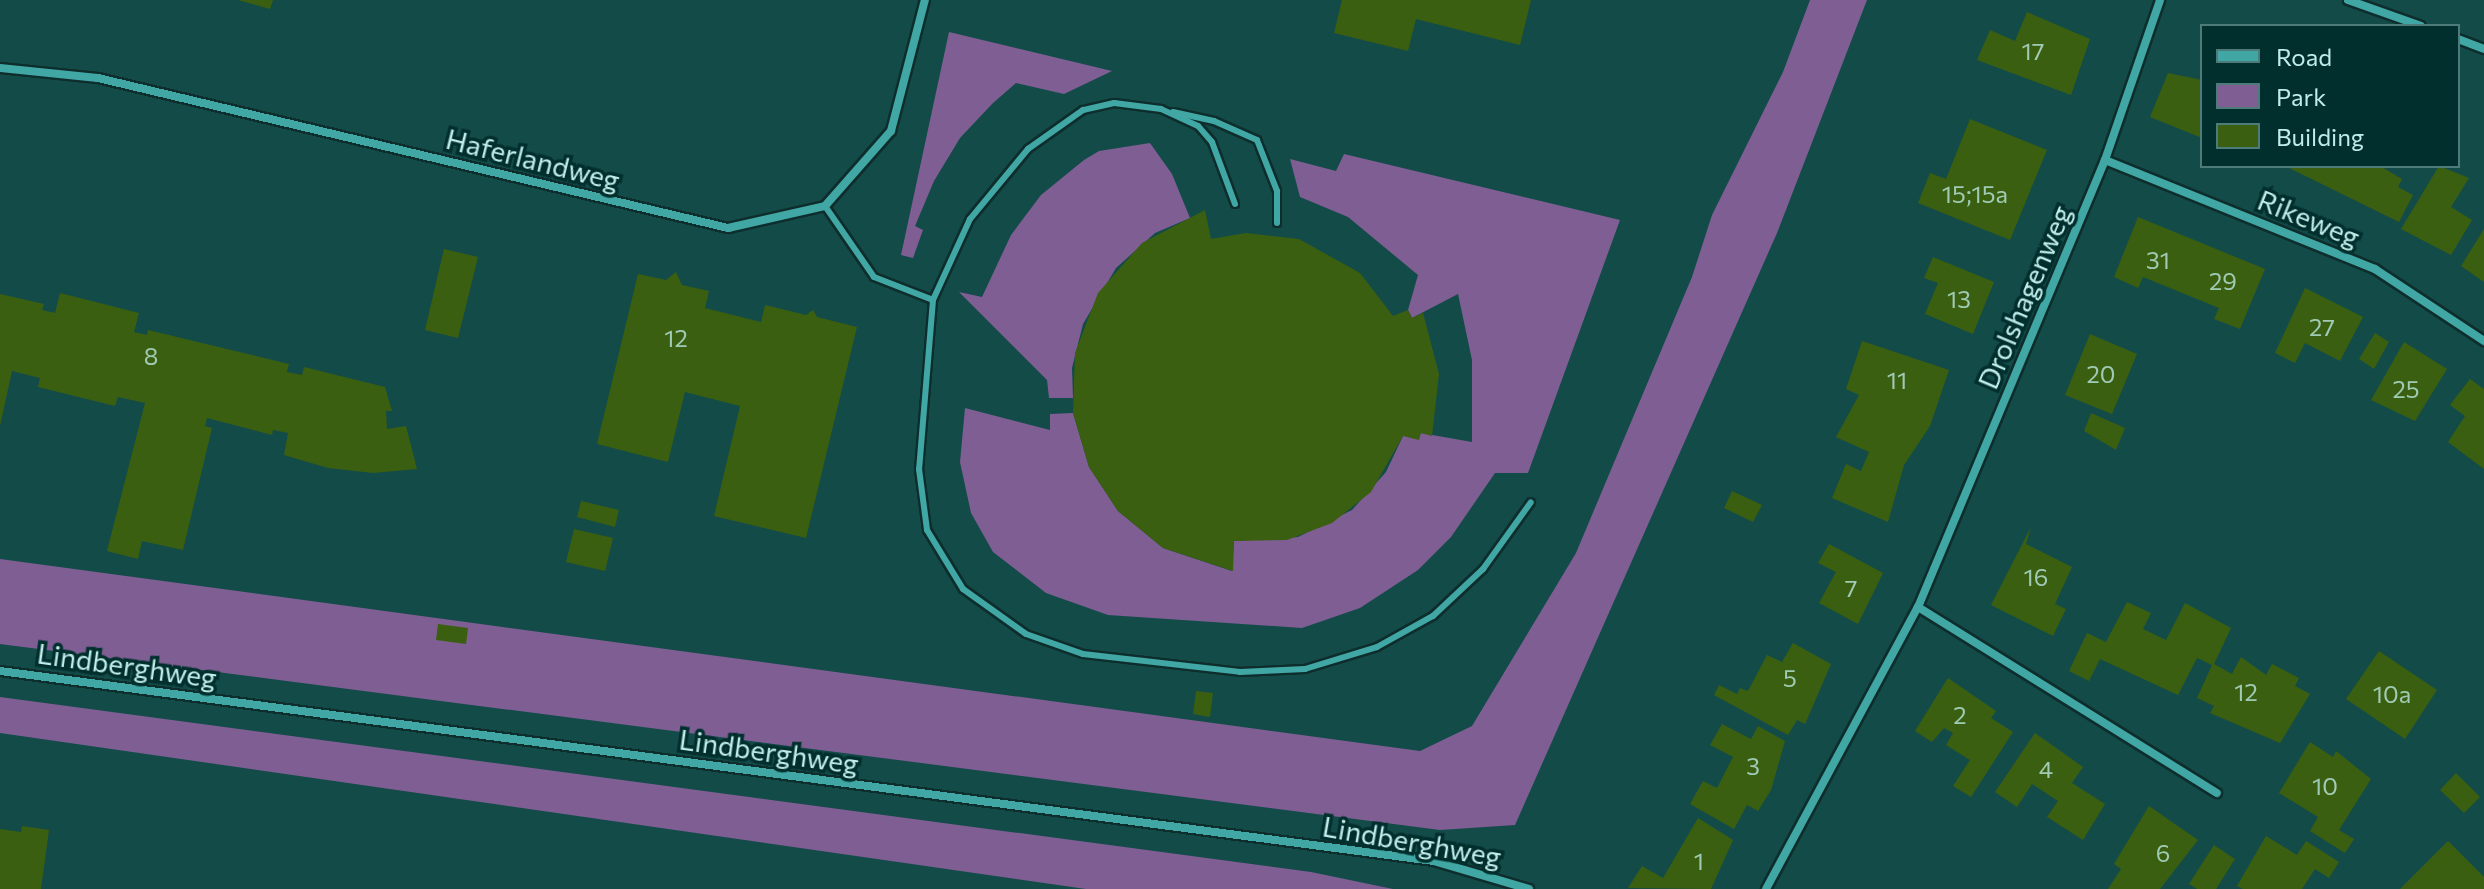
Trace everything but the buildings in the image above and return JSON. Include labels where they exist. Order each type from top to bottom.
[{"type":"street","points":[[825,206],[891,131],[925,0]]},
{"type":"street","name":"Drolshagenweg","points":[[1766,889],[1918,607],[2105,160],[2160,0]]},
{"type":"street","points":[[2348,0],[2415,24]]},
{"type":"street","points":[[2460,40],[2484,49]]},
{"type":"street","name":"Haferlandweg","points":[[0,68],[98,78],[728,228],[825,206]]},
{"type":"street","name":"Rikeweg","points":[[2105,160],[2375,269],[2484,341]]},
{"type":"street","points":[[1918,607],[2217,793]]},
{"type":"street","name":"Lindberghweg","points":[[0,671],[1434,861],[1529,889]]},
{"type":"lane","points":[[1277,223],[1277,191],[1257,140],[1214,121],[1161,109],[1114,103],[1083,110],[1028,149],[970,219],[933,300],[919,469],[927,530],[963,589],[992,614],[1054,647],[1160,666],[1240,672],[1305,669],[1377,647],[1433,616],[1483,569],[1531,502]]},
{"type":"lane","points":[[1161,109],[1198,126],[1212,142],[1235,204]]},
{"type":"lane","points":[[825,206],[874,277],[933,300]]},
{"type":"green space","points":[[1810,0],[1867,0],[1777,233],[1515,825],[1440,830],[0,644],[0,559],[1420,751],[1472,726],[1576,553],[1692,277],[1712,215],[1783,72]]},
{"type":"green space","points":[[949,32],[1112,71],[1064,94],[1016,83],[993,103],[960,138],[934,181],[915,226],[923,230],[913,258],[901,255]]},
{"type":"green space","points":[[1150,143],[1172,174],[1190,218],[1155,233],[1116,268],[1083,324],[1072,368],[1073,398],[1049,398],[1047,380],[959,292],[982,297],[1011,235],[1041,195],[1084,160],[1099,151]]},
{"type":"green space","points":[[1344,154],[1620,220],[1528,473],[1495,473],[1451,537],[1418,570],[1360,608],[1302,628],[1108,615],[1046,593],[993,552],[971,513],[960,462],[965,408],[1050,430],[1050,414],[1073,413],[1089,467],[1118,511],[1163,548],[1232,571],[1234,541],[1298,537],[1352,510],[1386,472],[1403,436],[1421,433],[1472,442],[1472,360],[1458,294],[1412,318],[1408,310],[1418,275],[1348,217],[1300,197],[1290,159],[1336,171]]},
{"type":"green space","points":[[0,697],[1311,872],[1393,889],[1086,889],[0,733]]}]
